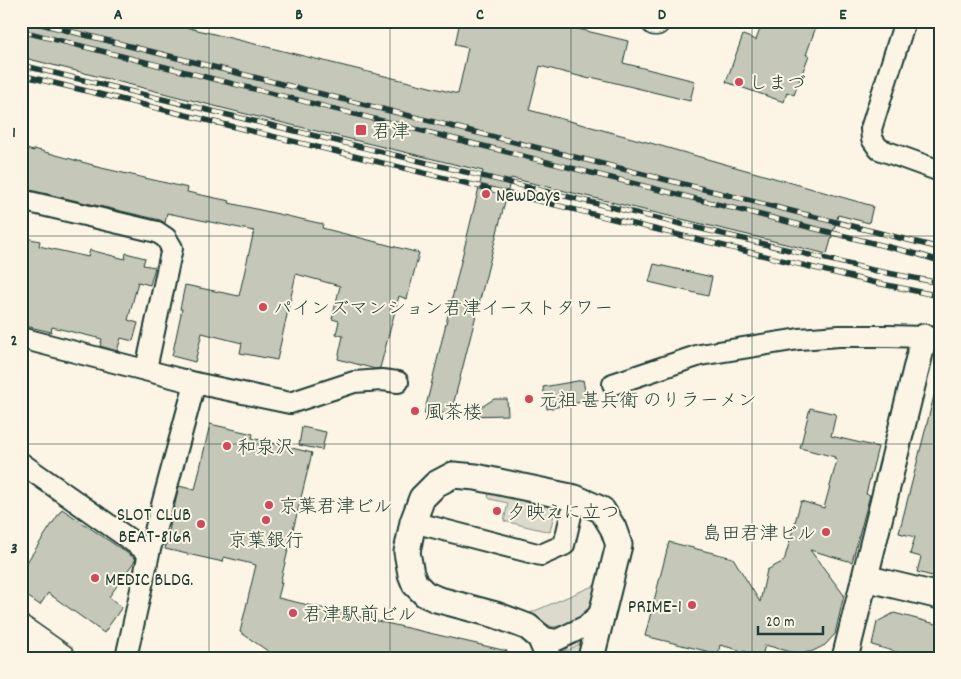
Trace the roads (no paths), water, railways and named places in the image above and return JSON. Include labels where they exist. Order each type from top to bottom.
[{"type":"main road","points":[[21,630],[61,658]]},
{"type":"street","points":[[905,21],[872,129],[872,139],[879,149],[940,170]]},
{"type":"street","points":[[21,200],[157,232],[166,238],[172,248],[146,369]]},
{"type":"street","points":[[613,384],[700,354],[799,339],[839,336],[932,339],[865,578],[845,658]]},
{"type":"street","points":[[21,338],[196,383],[290,403],[354,382],[382,380],[398,382]]},
{"type":"street","points":[[126,658],[149,553],[196,383]]},
{"type":"street","points":[[21,463],[149,553]]},
{"type":"street","points":[[591,658],[604,610],[619,545],[613,528],[602,510],[575,498],[476,476],[454,475],[436,484],[422,498],[413,522],[407,552],[415,584],[425,594],[436,599],[496,615],[528,626],[544,648],[586,626],[604,610]]},
{"type":"street","points":[[413,522],[541,555],[564,545],[575,498]]},
{"type":"street","points":[[865,578],[940,596]]},
{"type":"railway","points":[[29,21],[940,248]]},
{"type":"railway","points":[[21,31],[940,261]]},
{"type":"railway","points":[[21,65],[872,270],[940,283]]},
{"type":"railway","points":[[21,75],[872,282],[940,296]]},
{"type":"place","name":"しまづ","points":[[739,82]]},
{"type":"place","name":"君津","points":[[361,130]]},
{"type":"place","name":"NewDays","points":[[486,194]]},
{"type":"place","name":"パインズマンション君津イーストタワー","points":[[263,307]]},
{"type":"place","name":"元祖 甚兵衛 のりラーメン","points":[[529,399]]},
{"type":"place","name":"風茶楼","points":[[415,411]]},
{"type":"place","name":"和泉沢","points":[[227,446]]},
{"type":"place","name":"京葉君津ビル","points":[[269,505]]},
{"type":"place","name":"夕映えに立つ","points":[[497,511]]},
{"type":"place","name":"京葉銀行","points":[[266,520]]},
{"type":"place","name":"SLOT CLUB BEAT-816R","points":[[201,524]]},
{"type":"place","name":"島田君津ビル","points":[[826,532]]},
{"type":"place","name":"MEDIC BLDG.","points":[[95,578]]},
{"type":"place","name":"PRIME-1","points":[[692,605]]},
{"type":"place","name":"君津駅前ビル","points":[[293,613]]}]
